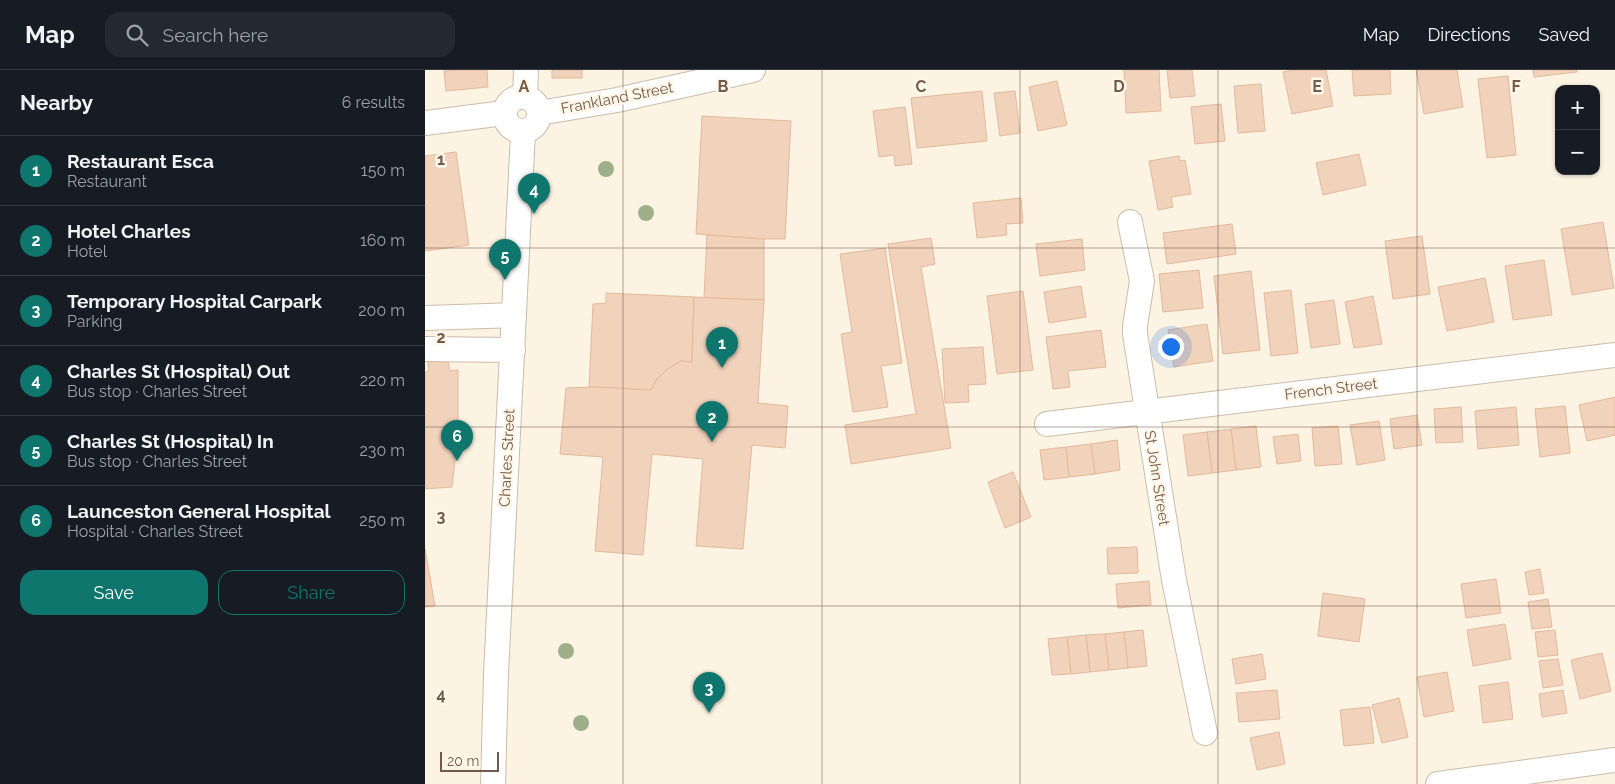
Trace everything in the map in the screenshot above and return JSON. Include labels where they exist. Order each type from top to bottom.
[{"type":"street","points":[[526,70],[537,124],[523,132],[512,129],[505,119],[504,113],[511,100],[515,98],[532,105]]},
{"type":"street","name":"Frankland Street","points":[[532,105],[617,100],[753,70]]},
{"type":"street","points":[[425,123],[504,113]]},
{"type":"street","name":"Charles Street","points":[[493,784],[496,674],[523,132]]},
{"type":"street","name":"St John Street","points":[[1130,222],[1142,281],[1135,334],[1174,580],[1205,733]]},
{"type":"street","points":[[425,318],[514,315]]},
{"type":"street","points":[[425,349],[513,350]]},
{"type":"street","name":"French Street","points":[[1047,424],[1615,355]]},
{"type":"street","points":[[1438,784],[1615,760]]},
{"type":"building","points":[[487,70],[488,87],[446,91],[444,71]]},
{"type":"building","points":[[552,70],[582,70],[582,78],[552,78]]},
{"type":"building","points":[[1124,70],[1159,70],[1161,111],[1126,113]]},
{"type":"building","points":[[1167,70],[1192,70],[1195,96],[1170,98]]},
{"type":"building","points":[[1326,70],[1333,106],[1292,114],[1283,72]]},
{"type":"building","points":[[1352,70],[1390,70],[1391,94],[1354,96]]},
{"type":"building","points":[[1416,70],[1457,70],[1463,107],[1424,114]]},
{"type":"building","points":[[1533,70],[1577,70],[1577,72],[1534,77]]},
{"type":"building","points":[[1508,76],[1516,155],[1487,158],[1478,79]]},
{"type":"building","points":[[1057,81],[1067,125],[1038,131],[1029,87]]},
{"type":"building","points":[[1261,84],[1265,131],[1238,133],[1234,86]]},
{"type":"building","points":[[982,91],[987,141],[917,148],[911,98]]},
{"type":"building","points":[[1015,91],[1020,133],[1000,136],[994,93]]},
{"type":"building","points":[[1221,104],[1225,141],[1195,144],[1191,107]]},
{"type":"building","points":[[905,107],[912,164],[895,166],[894,155],[879,157],[873,111]]},
{"type":"building","points":[[702,116],[791,121],[785,239],[696,234]]},
{"type":"building","points":[[456,152],[469,245],[425,251],[425,156]]},
{"type":"building","points":[[1359,154],[1366,185],[1323,195],[1316,163]]},
{"type":"building","points":[[1179,156],[1180,161],[1185,160],[1191,194],[1171,197],[1173,207],[1158,210],[1149,161]]},
{"type":"building","points":[[1021,198],[1023,223],[1006,224],[1007,235],[977,238],[973,203]]},
{"type":"building","points":[[1603,222],[1614,288],[1572,295],[1561,229]]},
{"type":"building","points":[[1232,224],[1236,254],[1167,264],[1163,233]]},
{"type":"building","points":[[707,235],[764,239],[764,300],[704,298]]},
{"type":"building","points":[[1422,236],[1430,294],[1393,299],[1385,241]]},
{"type":"building","points":[[931,238],[935,264],[921,267],[951,448],[851,464],[845,425],[916,414],[888,244]]},
{"type":"building","points":[[1082,239],[1085,270],[1040,276],[1036,244]]},
{"type":"building","points":[[885,248],[902,363],[881,366],[888,407],[853,412],[841,334],[852,332],[840,254]]},
{"type":"building","points":[[1544,260],[1552,315],[1513,320],[1505,266]]},
{"type":"building","points":[[1199,270],[1203,308],[1163,312],[1159,274]]},
{"type":"building","points":[[1251,271],[1260,350],[1223,354],[1214,276]]},
{"type":"building","points":[[1485,278],[1494,322],[1447,331],[1438,287]]},
{"type":"building","points":[[1081,286],[1086,317],[1049,323],[1044,292]]},
{"type":"building","points":[[1291,290],[1298,353],[1271,356],[1264,293]]},
{"type":"building","points":[[1023,291],[1033,370],[997,374],[987,296]]},
{"type":"building","points":[[606,293],[694,297],[692,362],[681,361],[669,368],[657,379],[651,390],[589,387],[593,304],[606,303]]},
{"type":"building","points":[[1373,296],[1382,344],[1354,348],[1345,302]]},
{"type":"building","points":[[694,297],[764,300],[758,403],[788,406],[785,448],[752,445],[743,549],[696,546],[703,459],[652,454],[643,555],[595,551],[603,457],[560,454],[566,388],[598,387],[651,390],[657,379],[669,368],[681,361],[692,362]]},
{"type":"building","points":[[1334,300],[1340,344],[1311,348],[1305,304]]},
{"type":"building","points":[[1207,324],[1213,361],[1174,367],[1168,330]]},
{"type":"building","points":[[1101,330],[1106,367],[1068,371],[1070,387],[1053,389],[1046,337]]},
{"type":"building","points":[[983,347],[986,384],[968,385],[969,402],[945,403],[942,349]]},
{"type":"building","points":[[446,353],[450,371],[458,370],[458,433],[452,487],[425,489],[425,372],[429,371],[427,356]]},
{"type":"building","points":[[1615,397],[1615,435],[1587,441],[1579,405]]},
{"type":"building","points":[[1565,406],[1570,453],[1540,457],[1535,409]]},
{"type":"building","points":[[1461,407],[1463,442],[1436,443],[1434,409]]},
{"type":"building","points":[[1516,407],[1519,445],[1478,449],[1475,411]]},
{"type":"building","points":[[1417,415],[1422,445],[1394,449],[1390,419]]},
{"type":"building","points":[[1379,421],[1385,460],[1357,465],[1350,425]]},
{"type":"building","points":[[1256,426],[1261,467],[1236,470],[1231,429]]},
{"type":"building","points":[[1338,426],[1342,464],[1315,466],[1312,428]]},
{"type":"building","points":[[1231,429],[1236,470],[1212,473],[1207,432]]},
{"type":"building","points":[[1207,432],[1212,473],[1188,476],[1183,435]]},
{"type":"building","points":[[1298,434],[1301,461],[1277,464],[1273,437]]},
{"type":"building","points":[[1117,440],[1120,470],[1095,474],[1091,444]]},
{"type":"building","points":[[1091,444],[1095,474],[1069,477],[1066,447]]},
{"type":"building","points":[[1066,447],[1069,477],[1044,480],[1040,450]]},
{"type":"building","points":[[1013,472],[1031,517],[1005,528],[988,482]]},
{"type":"building","points":[[1137,547],[1138,573],[1108,574],[1107,548]]},
{"type":"building","points":[[425,549],[435,606],[425,607]]},
{"type":"building","points":[[1540,569],[1544,593],[1529,595],[1525,572]]},
{"type":"building","points":[[1496,579],[1501,613],[1466,618],[1461,584]]},
{"type":"building","points":[[1149,581],[1151,605],[1118,608],[1116,584]]},
{"type":"building","points":[[1323,593],[1365,599],[1359,642],[1318,636]]},
{"type":"building","points":[[1548,599],[1552,627],[1532,629],[1528,602]]},
{"type":"building","points":[[1505,624],[1511,659],[1473,666],[1467,630]]},
{"type":"building","points":[[1143,630],[1147,666],[1128,668],[1124,632]]},
{"type":"building","points":[[1555,630],[1558,655],[1538,657],[1535,632]]},
{"type":"building","points":[[1124,632],[1128,668],[1109,670],[1105,634]]},
{"type":"building","points":[[1105,634],[1109,670],[1090,672],[1086,635]]},
{"type":"building","points":[[1086,635],[1090,672],[1071,674],[1067,637]]},
{"type":"building","points":[[1067,637],[1071,674],[1052,675],[1048,639]]},
{"type":"building","points":[[1602,653],[1611,691],[1580,699],[1571,660]]},
{"type":"building","points":[[1262,654],[1266,679],[1236,684],[1232,659]]},
{"type":"building","points":[[1558,659],[1563,685],[1543,688],[1539,661]]},
{"type":"building","points":[[1447,672],[1454,711],[1424,717],[1417,677]]},
{"type":"building","points":[[1508,682],[1513,719],[1483,723],[1479,686]]},
{"type":"building","points":[[1277,690],[1280,719],[1239,722],[1236,693]]},
{"type":"building","points":[[1563,690],[1567,713],[1542,717],[1539,694]]},
{"type":"building","points":[[1399,698],[1408,737],[1382,743],[1372,705]]},
{"type":"building","points":[[1370,707],[1374,743],[1344,746],[1340,710]]},
{"type":"building","points":[[1279,732],[1285,764],[1257,770],[1250,738]]},
{"type":"place","name":"Charles St (Hospital) Out","points":[[534,214]]},
{"type":"place","name":"Charles St (Hospital) In","points":[[505,280]]},
{"type":"place","name":"Restaurant Esca","points":[[722,368]]},
{"type":"place","name":"Hotel Charles","points":[[712,442]]},
{"type":"place","name":"Launceston General Hospital","points":[[457,461]]},
{"type":"place","name":"Temporary Hospital Carpark","points":[[709,713]]}]
